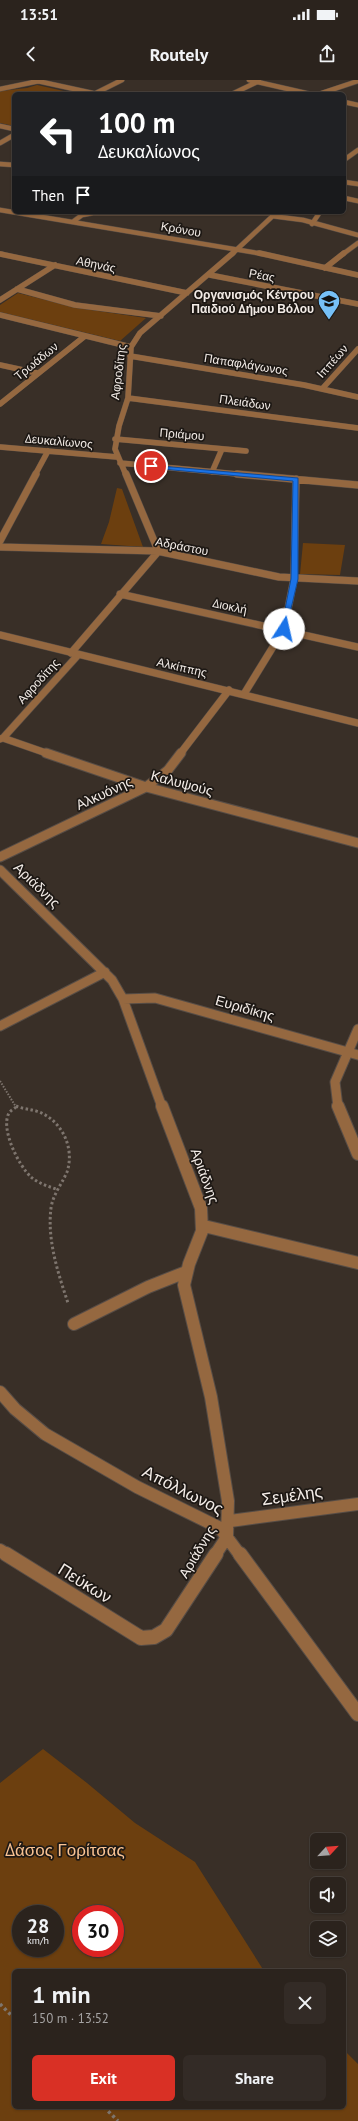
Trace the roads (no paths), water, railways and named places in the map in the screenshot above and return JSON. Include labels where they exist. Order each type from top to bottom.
[{"type":"street","points":[[0,89],[20,86],[37,80],[87,92]]},
{"type":"street","points":[[99,92],[122,80]]},
{"type":"street","points":[[249,80],[259,81],[302,92]]},
{"type":"street","points":[[236,92],[259,81]]},
{"type":"street","points":[[325,92],[358,81]]},
{"type":"street","points":[[346,102],[358,105]]},
{"type":"street","points":[[0,126],[12,129]]},
{"type":"street","points":[[0,143],[12,136]]},
{"type":"street","points":[[346,158],[358,150]]},
{"type":"street","points":[[346,152],[358,156]]},
{"type":"street","points":[[0,164],[12,165]]},
{"type":"street","points":[[346,182],[358,184]]},
{"type":"street","points":[[346,198],[358,201]]},
{"type":"street","name":"Κρόνου","points":[[0,210],[12,212]]},
{"type":"street","points":[[0,218],[12,212]]},
{"type":"street","name":"Κρόνου","points":[[27,214],[238,250],[358,275]]},
{"type":"street","points":[[74,221],[82,215],[88,214]]},
{"type":"street","points":[[275,214],[358,235]]},
{"type":"street","name":"Αφροδίτης","points":[[2,739],[74,654],[120,594],[157,554],[118,460],[115,439],[128,398],[131,347],[140,333],[210,275],[275,214]]},
{"type":"street","points":[[312,224],[319,214]]},
{"type":"street","points":[[325,268],[358,242]]},
{"type":"street","name":"Αθηνάς","points":[[0,254],[187,293]]},
{"type":"street","points":[[0,300],[55,265]]},
{"type":"street","name":"Ρέας","points":[[210,275],[358,304]]},
{"type":"street","points":[[17,289],[75,305],[161,316]]},
{"type":"street","points":[[0,315],[131,347]]},
{"type":"street","name":"Τρωάδων","points":[[0,404],[85,336]]},
{"type":"street","name":"Ιππέων","points":[[322,389],[355,358],[358,349]]},
{"type":"street","name":"Παπαφλάγωνος","points":[[130,356],[322,389],[358,397]]},
{"type":"street","points":[[0,365],[37,373]]},
{"type":"street","name":"Πλειάδων","points":[[128,398],[358,428]]},
{"type":"street","name":"Πριάμου","points":[[115,439],[246,451]]},
{"type":"street","name":"Δευκαλίωνος","points":[[0,447],[48,451],[212,472],[358,485]]},
{"type":"street","points":[[212,472],[222,449]]},
{"type":"street","points":[[0,540],[48,451]]},
{"type":"street","points":[[244,694],[284,629],[294,579],[296,479]]},
{"type":"street","name":"Αδράστου","points":[[0,547],[157,551],[294,579],[358,581]]},
{"type":"street","name":"Διοκλή","points":[[120,594],[284,629],[358,647]]},
{"type":"street","name":"Αλκίππης","points":[[0,635],[229,690],[358,723]]},
{"type":"street","name":"Αλκυόνης","points":[[0,857],[146,787],[168,770],[229,690]]},
{"type":"street","name":"Καλυψούς","points":[[2,739],[146,787],[358,843]]},
{"type":"street","name":"Αριάδνης","points":[[0,870],[112,980],[123,999],[144,1061],[201,1208],[204,1226],[202,1239],[186,1272],[184,1285],[206,1372],[221,1446],[230,1521],[227,1537],[166,1630],[154,1637]]},
{"type":"street","points":[[0,1026],[105,972]]},
{"type":"street","name":"Ευριδίκης","points":[[123,999],[155,998],[358,1055]]},
{"type":"street","points":[[358,1029],[335,1082],[334,1090],[338,1110],[358,1154]]},
{"type":"street","points":[[204,1226],[358,1263]]},
{"type":"street","points":[[74,1324],[148,1287],[186,1272]]},
{"type":"street","name":"Απόλλωνος","points":[[0,1392],[15,1409],[45,1434],[137,1487],[220,1528],[358,1714]]},
{"type":"street","name":"Σεμέλης","points":[[230,1521],[358,1504]]},
{"type":"street","name":"Πεύκων","points":[[0,1550],[141,1638],[154,1637]]},
{"type":"place","name":"Οργανισμός Κέντρου Παιδιού Δήμου Βόλου","points":[[329,320]]},
{"type":"park label","name":"Δάσος Γορίτσας","points":[[65,1850]]}]
